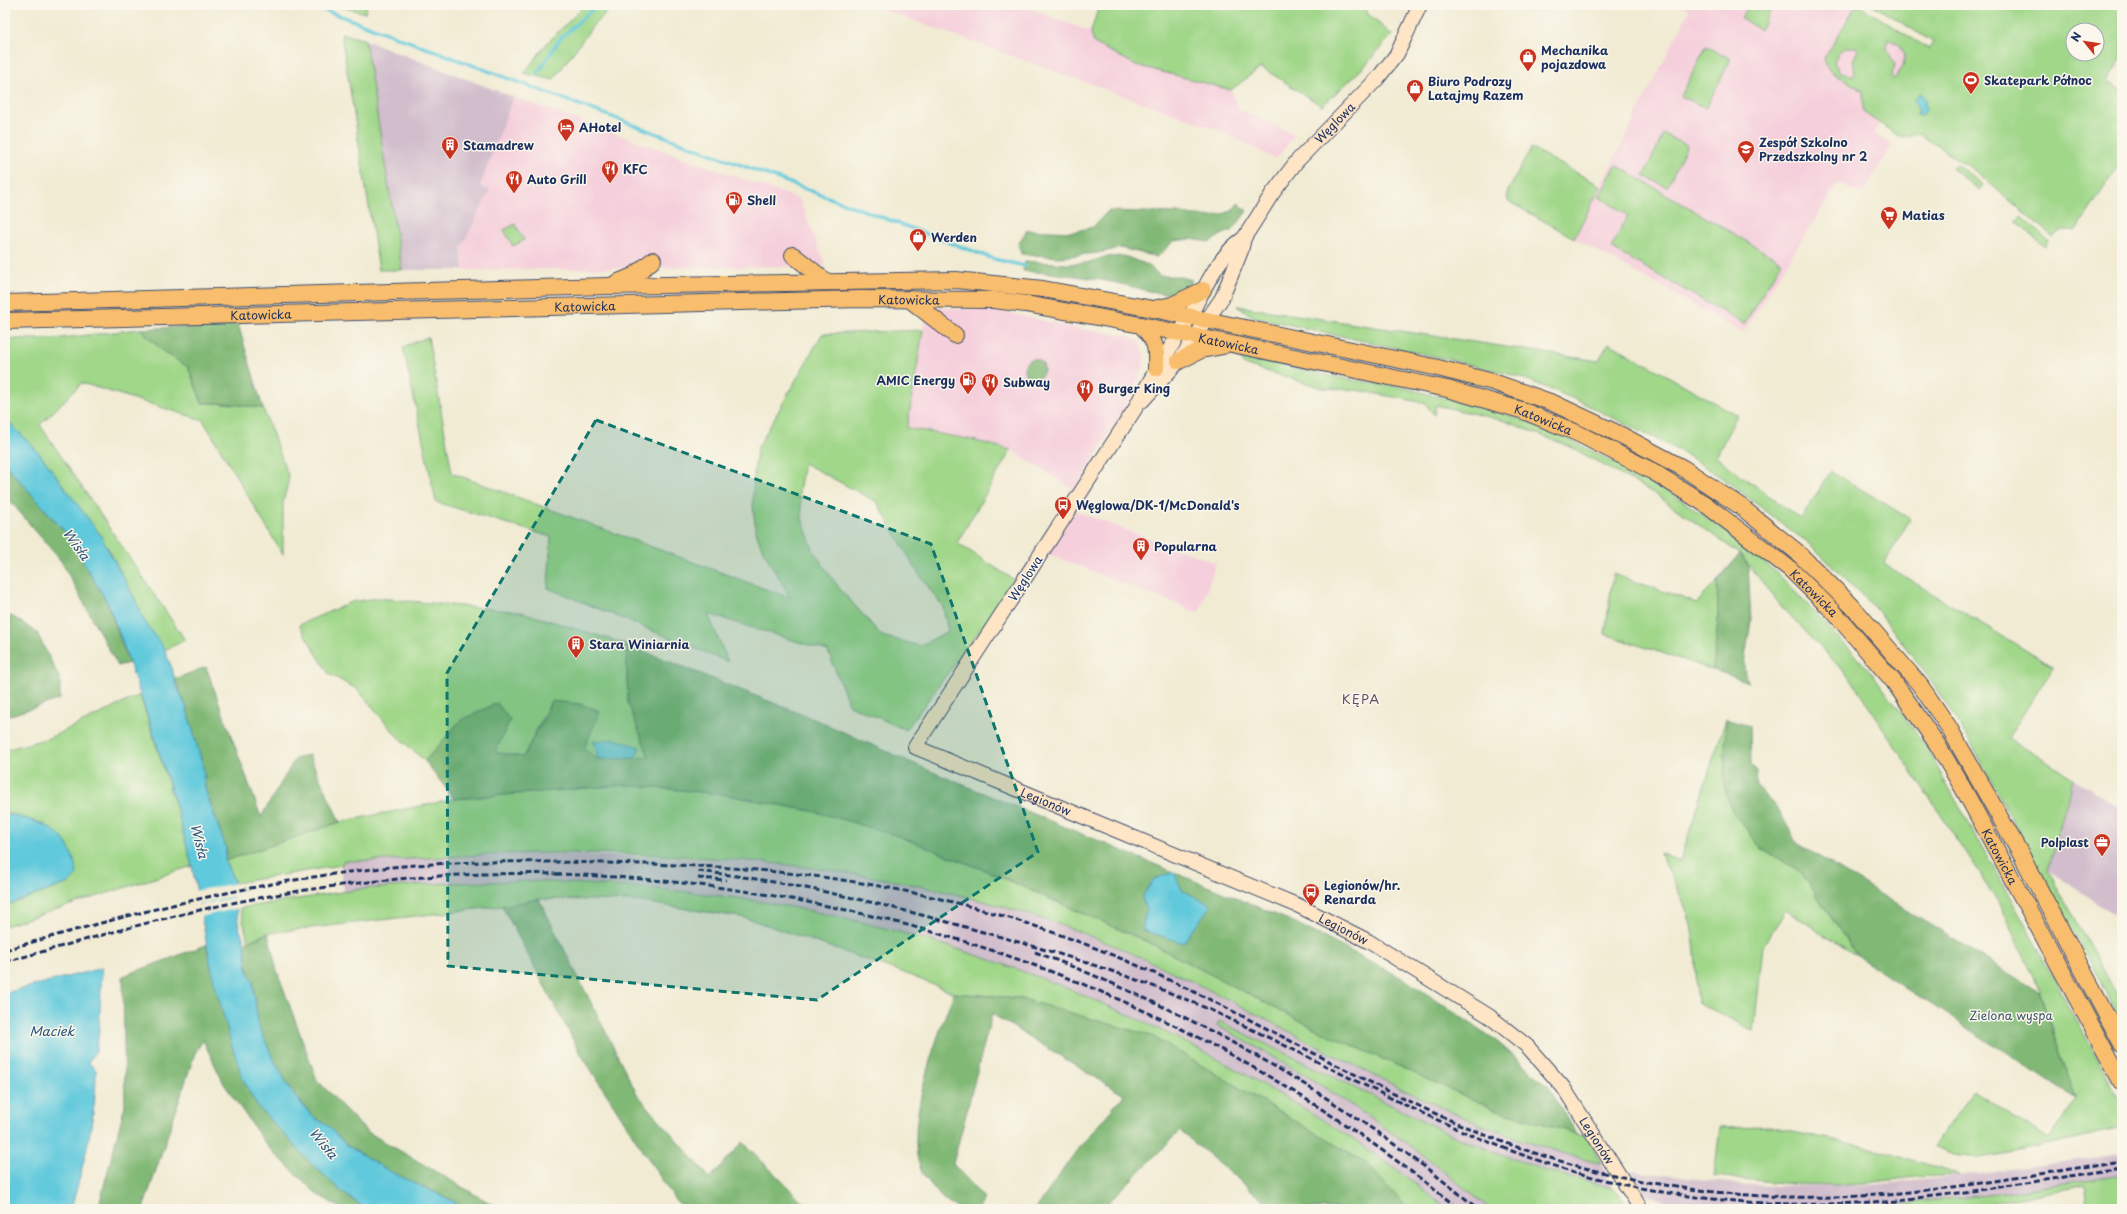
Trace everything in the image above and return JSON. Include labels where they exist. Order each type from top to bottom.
[{"type":"main road","points":[[793,256],[827,282]]},
{"type":"main road","points":[[608,286],[635,275],[653,260]]},
{"type":"main road","name":"Katowicka","points":[[5,303],[608,286],[956,280],[1042,289],[1153,308],[1427,366],[1493,382],[1553,403],[1623,436],[1683,468],[1740,506],[1796,551],[1852,606],[1920,685],[1981,782],[2122,1044]]},
{"type":"main road","points":[[1153,308],[1172,305],[1203,290]]},
{"type":"main road","points":[[909,298],[955,334]]},
{"type":"main road","name":"Katowicka","points":[[8,321],[909,298],[994,300],[1141,325],[1446,389],[1521,410],[1577,433],[1652,471],[1705,504],[1790,570],[1833,611],[1894,682],[1937,744],[2016,884],[2122,1082]]},
{"type":"main road","points":[[1141,325],[1153,337],[1157,351],[1156,368]]},
{"type":"main road","points":[[1180,361],[1201,350],[1235,345]]},
{"type":"street","name":"Węglowa","points":[[1135,409],[1180,361],[1197,337],[1222,298],[1241,251],[1244,238],[1297,161],[1377,78],[1397,54],[1420,5]]},
{"type":"street","name":"Węglowa","points":[[915,747],[1135,409],[1156,368],[1179,333],[1203,290],[1232,246],[1244,238]]},
{"type":"street","name":"Legionów","points":[[915,747],[1299,906],[1368,941],[1489,1016],[1527,1046],[1563,1088],[1641,1209]]},
{"type":"highlighted area","points":[[596,420],[931,544],[1038,852],[817,1000],[448,966],[447,673]]},
{"type":"shaded area","points":[[870,5],[1020,5],[1091,32],[1094,43],[1136,65],[1231,90],[1239,109],[1295,135],[1276,159],[1216,129]]},
{"type":"shaded area","name":"Zespół Szkolno Przedszkolny nr 2","points":[[1681,5],[1858,5],[1929,49],[1873,133],[1892,145],[1862,194],[1838,183],[1743,333],[1574,238],[1687,15],[1689,10]]},
{"type":"shaded area","points":[[365,40],[513,97],[480,186],[490,190],[461,248],[463,270],[402,270]]},
{"type":"shaded area","points":[[513,97],[799,199],[826,266],[463,270],[461,248],[489,190],[480,186]]},
{"type":"shaded area","points":[[927,308],[995,310],[1077,328],[1130,336],[1139,341],[1144,355],[1143,367],[1127,404],[1075,490],[1011,450],[968,439],[907,428]]},
{"type":"shaded area","points":[[1075,511],[1216,563],[1199,613],[1048,554]]},
{"type":"shaded area","points":[[2073,778],[2122,808],[2122,919],[2048,870]]},
{"type":"shaded area","points":[[536,853],[713,859],[813,867],[913,884],[981,901],[1046,920],[1116,947],[1173,972],[1408,1092],[1468,1119],[1544,1148],[1601,1164],[1613,1188],[1546,1171],[1486,1150],[1398,1110],[1258,1040],[1217,1025],[1305,1075],[1365,1114],[1426,1157],[1490,1209],[1446,1209],[1409,1179],[1336,1127],[1187,1042],[1089,997],[998,962],[849,919],[764,902],[697,893],[535,881],[447,883],[344,891],[341,865],[343,861]]},
{"type":"shaded area","points":[[2122,1154],[2122,1176],[1974,1198],[1869,1209],[1737,1209],[1683,1204],[1644,1196],[1632,1173],[1633,1171],[1729,1183],[1768,1186],[1870,1185],[1935,1179]]},
{"type":"green space","points":[[336,5],[367,5],[365,13]]},
{"type":"green space","points":[[585,5],[614,5],[592,27],[553,80],[524,73],[548,42]]},
{"type":"green space","points":[[1099,5],[1364,5],[1368,14],[1392,35],[1363,68],[1322,106],[1261,67],[1231,90],[1136,65],[1094,43],[1091,32]]},
{"type":"green space","points":[[1747,5],[1760,12],[1763,8],[1770,12],[1760,30],[1741,18],[1747,9],[1745,8]]},
{"type":"green space","points":[[1873,5],[2122,5],[2122,58],[2107,81],[2122,90],[2122,160],[2076,231],[2063,231],[2053,237],[1974,170],[1919,134],[1900,137],[1863,112],[1863,91],[1839,76],[1838,77],[1828,69],[1824,59],[1855,7],[1860,6],[1929,49],[1933,42]],"holes":[[[1888,39],[1898,44],[1905,54],[1903,67],[1894,79],[1891,77],[1895,65],[1887,49]],[[1848,47],[1856,47],[1858,50],[1853,62],[1855,74],[1853,76],[1839,71],[1834,62],[1839,53]]]},
{"type":"green space","points":[[341,33],[365,40],[402,270],[379,270]]},
{"type":"green space","points":[[1706,46],[1731,59],[1706,108],[1681,96]]},
{"type":"green space","points":[[1663,134],[1687,145],[1667,187],[1644,176]]},
{"type":"green space","points":[[1531,148],[1601,186],[1574,238],[1508,201],[1507,193]]},
{"type":"green space","points":[[1956,164],[1983,185],[1979,190],[1952,169]]},
{"type":"green space","points":[[1616,165],[1782,262],[1744,324],[1611,248],[1628,215],[1599,197]]},
{"type":"green space","points":[[1238,203],[1247,211],[1232,231],[1223,234],[1210,242],[1190,239],[1174,241],[1157,257],[1121,248],[1097,253],[1059,257],[1021,254],[1018,244],[1027,230],[1073,232],[1093,227],[1108,211],[1179,213],[1212,217],[1232,211]]},
{"type":"green space","points":[[2021,216],[2049,241],[2045,247],[2016,221]]},
{"type":"green space","points":[[515,224],[524,240],[513,246],[504,230]]},
{"type":"green space","points":[[1124,256],[1148,265],[1160,276],[1177,276],[1192,280],[1181,291],[1169,294],[1153,292],[1119,283],[1090,278],[1023,271],[1025,261],[1066,264],[1086,263],[1105,257]]},
{"type":"green space","points":[[1237,306],[1598,361],[1609,343],[1737,415],[1716,457],[1801,519],[1831,471],[1910,519],[1884,564],[2053,667],[2008,738],[2073,778],[2048,870],[2122,1004],[2122,1023],[1971,743],[1929,678],[1878,611],[1813,547],[1725,480],[1684,453],[1579,401],[1520,377],[1451,360],[1254,317]]},
{"type":"green space","points":[[238,324],[263,408],[225,403],[202,403],[188,367],[164,352],[140,329]]},
{"type":"green space","points":[[140,329],[164,352],[188,367],[202,403],[225,403],[263,408],[289,478],[283,503],[283,555],[203,420],[82,383],[40,425],[185,640],[165,650],[143,619],[133,595],[108,548],[39,453],[5,418],[5,339],[54,339]]},
{"type":"green space","points":[[923,330],[907,428],[968,439],[1011,450],[957,543],[1016,581],[906,730],[849,705],[828,651],[708,614],[728,662],[548,588],[551,537],[436,502],[403,347],[428,337],[452,473],[790,598],[763,550],[755,527],[753,499],[754,472],[758,447],[822,334]],"holes":[[[804,463],[877,502],[918,573],[943,607],[948,631],[920,646],[882,636],[839,588],[814,552],[803,522],[799,491]]]},
{"type":"green space","points":[[1240,355],[1335,377],[1405,388],[1499,412],[1546,428],[1661,486],[1745,544],[1781,577],[1872,673],[1926,747],[2011,899],[2122,1105],[2122,1128],[2015,1152],[1979,1158],[1954,1155],[1934,1147],[1973,1091],[2049,1139],[2076,1099],[2034,976],[1996,898],[1849,677],[1781,606],[1740,554],[1655,494],[1571,447],[1505,421],[1436,405],[1434,415],[1425,403],[1356,390],[1322,388],[1243,364]]},
{"type":"green space","points":[[1034,359],[1041,362],[1044,369],[1041,376],[1034,379],[1027,376],[1024,369],[1027,362]]},
{"type":"green space","points":[[5,464],[66,533],[107,602],[129,663],[118,666],[61,561],[5,495]]},
{"type":"green space","points":[[1740,554],[1748,565],[1751,621],[1744,664],[1745,675],[1749,682],[1713,670],[1718,620],[1717,581]]},
{"type":"green space","points":[[1613,574],[1697,603],[1717,581],[1718,620],[1713,670],[1605,634]]},
{"type":"green space","points":[[378,598],[521,612],[626,644],[628,703],[649,757],[635,758],[640,747],[594,741],[598,759],[583,749],[551,701],[523,757],[494,752],[510,720],[461,720],[425,761],[398,737],[357,689],[329,674],[299,625],[351,602]]},
{"type":"green space","points":[[12,616],[37,633],[60,679],[60,699],[5,717],[5,618]]},
{"type":"green space","points":[[626,644],[821,722],[935,773],[1296,923],[1406,980],[1494,1039],[1547,1085],[1577,1134],[1494,1109],[1314,1028],[1150,943],[990,872],[895,835],[817,812],[722,794],[626,785],[454,799],[425,761],[461,720],[497,703],[510,720],[495,752],[523,757],[545,716],[551,701],[580,704],[600,711],[584,749],[598,759],[649,757],[628,703]]},
{"type":"green space","points":[[206,667],[261,817],[295,759],[309,755],[340,822],[225,861],[226,848],[205,789],[203,766],[186,706],[175,679]]},
{"type":"green space","points":[[140,695],[178,813],[192,866],[5,926],[5,906],[69,883],[45,824],[5,813],[5,750],[49,738]]},
{"type":"green space","points":[[1726,719],[1724,786],[1762,848],[1801,872],[1857,956],[1786,910],[1763,946],[1754,1031],[1697,1002],[1695,952],[1691,927],[1684,904],[1660,853],[1680,861]]},
{"type":"green space","name":"Zielona wyspa","points":[[1726,719],[1750,726],[1751,765],[1757,771],[1756,786],[1779,811],[1797,843],[2039,992],[2076,1099],[1857,956],[1801,872],[1761,848],[1732,811],[1724,786]]},
{"type":"green space","points":[[626,785],[721,794],[817,812],[895,835],[989,872],[1150,943],[1314,1028],[1494,1109],[1577,1134],[1587,1135],[1601,1164],[1518,1139],[1470,1120],[1372,1074],[1180,976],[1132,953],[1082,933],[1016,911],[949,893],[881,878],[743,860],[604,853],[535,853],[343,861],[342,865],[235,883],[225,861],[340,822],[455,799]]},
{"type":"green space","points":[[535,881],[699,893],[764,902],[860,922],[923,938],[985,958],[1046,980],[1106,1005],[1165,1032],[1222,1062],[1301,1107],[1344,1134],[1407,1177],[1446,1209],[1408,1209],[1365,1162],[1019,998],[954,993],[899,971],[746,918],[635,901],[539,899],[502,906],[268,933],[248,941],[240,908],[361,889],[447,883]]},
{"type":"green space","points":[[539,899],[637,1094],[710,1178],[743,1142],[803,1202],[799,1209],[684,1209],[675,1200],[580,1053],[502,906]]},
{"type":"green space","points":[[268,933],[277,971],[317,1080],[366,1131],[500,1209],[463,1209],[453,1201],[394,1174],[360,1154],[346,1145],[327,1125],[312,1116],[286,1082],[271,1054],[258,1024],[253,983],[247,968],[245,943]]},
{"type":"green space","points":[[206,945],[231,1043],[313,1165],[342,1192],[366,1209],[342,1209],[317,1194],[267,1146],[224,1084],[203,1040],[195,1053],[143,1209],[98,1209],[125,1105],[123,976]]},
{"type":"green space","points":[[954,993],[1019,998],[1152,1036],[1365,1162],[1408,1209],[1274,1209],[1180,1131],[1102,1209],[1036,1209],[1076,1151],[1124,1095],[992,1014],[953,1164],[984,1198],[979,1209],[953,1206],[938,1194],[921,1170],[917,1152],[916,1130],[924,1081],[931,1056]]},
{"type":"green space","points":[[1219,1021],[1458,1138],[1546,1171],[1613,1188],[1632,1209],[1490,1209],[1426,1157],[1365,1114],[1305,1075],[1217,1025]]},
{"type":"green space","points":[[1770,1126],[1885,1151],[1960,1175],[1916,1177],[1846,1185],[1793,1184],[1714,1176],[1720,1127]]},
{"type":"green space","points":[[2122,1174],[2122,1209],[2098,1207],[2089,1209],[2085,1185],[1964,1209],[1848,1209],[1997,1194]]},
{"type":"green space","points":[[1679,1201],[1743,1209],[1686,1209]]},
{"type":"water","points":[[1919,93],[1925,98],[1926,109],[1922,116],[1916,114],[1919,110],[1914,100]]},
{"type":"water","name":"Wisła","points":[[5,418],[39,453],[99,533],[133,595],[143,619],[163,647],[172,668],[176,685],[186,706],[203,766],[205,789],[226,848],[225,861],[235,883],[231,893],[237,910],[239,928],[245,943],[247,968],[253,983],[258,1024],[271,1054],[291,1091],[312,1116],[327,1125],[346,1145],[389,1171],[453,1201],[463,1209],[366,1209],[342,1192],[313,1165],[258,1107],[244,1082],[231,1043],[213,977],[192,866],[178,813],[154,735],[119,633],[107,602],[66,533],[5,464]]},
{"type":"water","points":[[615,739],[640,747],[635,758],[598,759],[594,741]]},
{"type":"water","points":[[5,813],[43,825],[53,830],[61,837],[68,846],[77,874],[69,883],[5,906]]},
{"type":"water","points":[[1174,872],[1182,890],[1211,905],[1183,943],[1142,930],[1146,910],[1142,897],[1154,879]]},
{"type":"water","name":"Maciek","points":[[102,968],[99,1031],[96,1051],[88,1062],[96,1070],[92,1123],[85,1157],[71,1209],[5,1209],[5,993]]},
{"type":"pier","points":[[237,883],[233,893],[235,896],[197,904],[194,891]]},
{"type":"pier","points":[[236,897],[239,908],[199,917],[197,905]]},
{"type":"waterway","points":[[311,5],[994,259],[1025,266]]},
{"type":"waterway","points":[[538,73],[559,40],[597,5]]},
{"type":"railway","points":[[5,950],[100,923],[245,889],[293,880],[392,867],[455,863],[550,862],[645,864],[736,868],[781,872],[915,893],[1003,916],[1066,937],[1127,961],[1205,997],[1395,1095],[1473,1130],[1519,1148],[1566,1163],[1614,1175],[1663,1185],[1712,1192],[1761,1196],[1860,1196],[1893,1194],[1959,1186],[2122,1161]]},
{"type":"railway","points":[[698,871],[770,881],[877,904],[948,922],[1097,966],[1153,986],[1208,1009],[1260,1033],[1361,1084],[1463,1131],[1570,1171],[1654,1191],[1740,1202],[1798,1204],[1856,1203],[1923,1197],[2122,1168]]},
{"type":"railway","points":[[5,962],[178,915],[237,902],[318,888],[439,876],[521,873],[562,874]]},
{"type":"railway","points":[[556,874],[681,883],[802,901],[921,929],[1036,966],[1147,1012],[1255,1068],[1359,1134],[1459,1209]]},
{"type":"railway","points":[[698,878],[726,880]]},
{"type":"railway","points":[[1035,952],[1154,1002],[1267,1062],[1322,1095],[1375,1131],[1478,1209]]},
{"type":"place","name":"Mechanika pojazdowa","points":[[1528,72]]},
{"type":"place","name":"Skatepark Północ","points":[[1971,95]]},
{"type":"place","name":"Biuro Podrozy Latajmy Razem","points":[[1415,103]]},
{"type":"place","name":"AHotel","points":[[566,142]]},
{"type":"place","name":"Stamadrew","points":[[450,160]]},
{"type":"place","name":"Zespół Szkolno Przedszkolny nr 2","points":[[1746,164]]},
{"type":"place","name":"KFC","points":[[610,184]]},
{"type":"place","name":"Auto Grill","points":[[514,194]]},
{"type":"place","name":"Shell","points":[[734,215]]},
{"type":"place","name":"Matias","points":[[1889,230]]},
{"type":"place","name":"Werden","points":[[918,252]]},
{"type":"place","name":"AMIC Energy","points":[[968,395]]},
{"type":"place","name":"Subway","points":[[990,397]]},
{"type":"place","name":"Burger King","points":[[1085,403]]},
{"type":"place","name":"Węglowa/DK-1/McDonald's","points":[[1063,520]]},
{"type":"place","name":"Popularna","points":[[1141,561]]},
{"type":"place","name":"Stara Winiarnia","points":[[576,659]]},
{"type":"place","name":"Polplast","points":[[2102,857]]},
{"type":"place","name":"Legionów/hr. Renarda","points":[[1311,907]]},
{"type":"district","name":"KĘPA","points":[[1361,698]]}]
